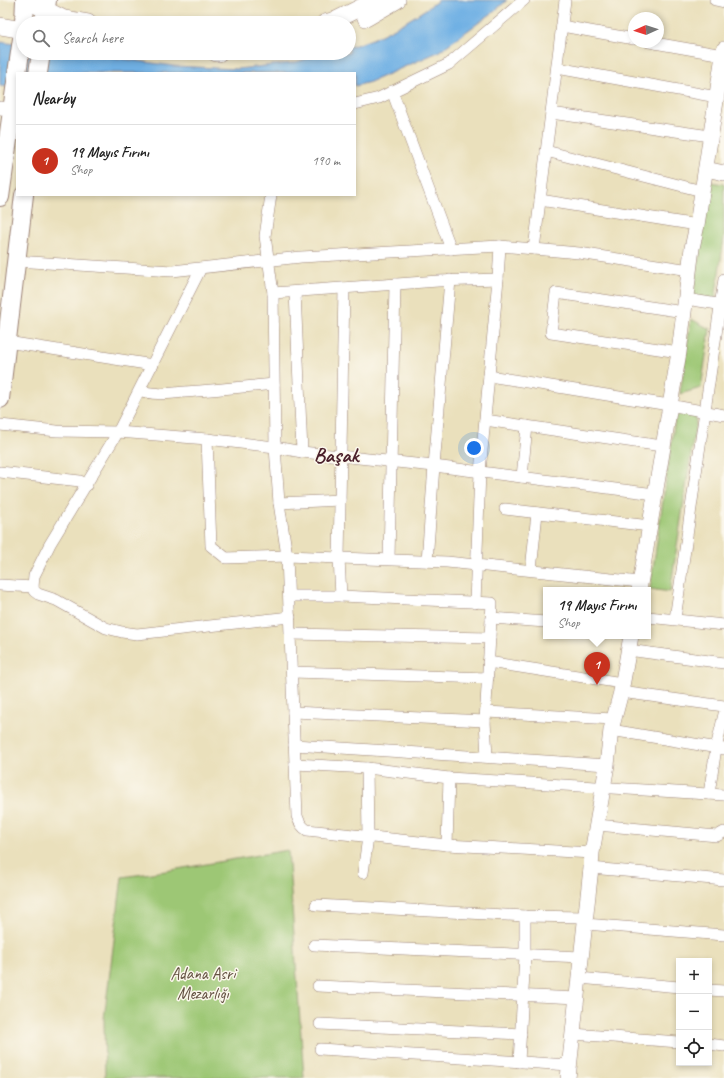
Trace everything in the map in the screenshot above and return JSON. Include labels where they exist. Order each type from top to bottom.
[{"type":"highway","points":[[24,16],[25,0]]},
{"type":"highway","points":[[17,72],[19,60]]},
{"type":"highway","points":[[38,72],[40,60]]},
{"type":"highway","points":[[0,197],[6,108],[16,77]]},
{"type":"highway","points":[[0,400],[24,196]]},
{"type":"main road","points":[[25,0],[57,16]]},
{"type":"main road","points":[[344,16],[376,0]]},
{"type":"main road","points":[[356,21],[369,16],[397,0]]},
{"type":"main road","points":[[0,26],[16,29]]},
{"type":"main road","points":[[639,586],[679,352],[692,248],[706,170],[710,136],[719,94],[724,51]]},
{"type":"main road","points":[[706,170],[724,172]]},
{"type":"main road","points":[[568,1072],[592,853],[607,765],[612,724],[621,687],[629,643]]},
{"type":"street","points":[[356,104],[379,98],[449,64],[524,0]]},
{"type":"street","points":[[534,249],[565,0]]},
{"type":"street","points":[[714,0],[724,2]]},
{"type":"street","points":[[562,26],[628,38]]},
{"type":"street","points":[[664,44],[724,51]]},
{"type":"street","points":[[556,68],[719,94]]},
{"type":"street","points":[[392,91],[451,249]]},
{"type":"street","points":[[551,113],[710,136]]},
{"type":"street","points":[[546,151],[702,191]]},
{"type":"street","points":[[271,196],[265,236],[273,293],[275,447],[278,503],[287,556],[297,816],[302,827],[307,830],[368,837],[447,844],[592,853]]},
{"type":"street","points":[[540,200],[697,224]]},
{"type":"street","points":[[475,603],[480,472],[500,246]]},
{"type":"street","points":[[16,261],[172,271],[301,257],[500,246],[579,253],[690,270]]},
{"type":"street","points":[[201,268],[118,432],[50,544],[34,576],[34,591],[38,594],[56,600],[106,628],[137,634],[290,617]]},
{"type":"street","points":[[273,293],[450,280],[498,279]]},
{"type":"street","points":[[675,619],[722,305],[724,279]]},
{"type":"street","points":[[427,561],[450,280]]},
{"type":"street","points":[[389,559],[395,284]]},
{"type":"street","points":[[341,596],[339,558],[344,288]]},
{"type":"street","points":[[295,292],[302,452]]},
{"type":"street","points":[[679,352],[551,333],[556,293],[685,306],[722,305]]},
{"type":"street","points":[[7,342],[152,365]]},
{"type":"street","points":[[489,376],[724,415]]},
{"type":"street","points":[[140,390],[146,393],[155,394],[274,384]]},
{"type":"street","points":[[485,420],[662,446]]},
{"type":"street","points":[[0,425],[57,431],[118,432],[206,439],[275,447],[302,452],[434,466],[655,494]]},
{"type":"street","points":[[522,477],[527,426]]},
{"type":"street","points":[[206,439],[211,546],[226,558],[287,556],[427,561],[531,570],[639,586]]},
{"type":"street","points":[[0,472],[80,481],[86,486]]},
{"type":"street","points":[[278,503],[340,500]]},
{"type":"street","points":[[505,509],[650,526]]},
{"type":"street","points":[[531,570],[537,513]]},
{"type":"street","points":[[0,585],[33,587]]},
{"type":"street","points":[[289,596],[341,596],[492,604],[485,717],[487,758]]},
{"type":"street","points":[[651,617],[724,625]]},
{"type":"street","points":[[491,618],[543,622]]},
{"type":"street","points":[[291,634],[490,638]]},
{"type":"street","points":[[629,643],[724,663]]},
{"type":"street","points":[[488,662],[724,706]]},
{"type":"street","points":[[292,672],[488,678]]},
{"type":"street","points":[[293,712],[485,717],[612,724],[720,749]]},
{"type":"street","points":[[709,794],[720,749],[724,714]]},
{"type":"street","points":[[294,745],[607,765]]},
{"type":"street","points":[[295,764],[367,768],[449,778],[724,795]]},
{"type":"street","points":[[363,873],[368,837],[367,768]]},
{"type":"street","points":[[447,844],[449,778]]},
{"type":"street","points":[[597,825],[717,836],[724,832]]},
{"type":"street","points":[[591,868],[724,880]]},
{"type":"street","points":[[316,905],[525,916],[724,935]]},
{"type":"street","points":[[519,1062],[525,955],[525,916]]},
{"type":"street","points":[[314,945],[581,957]]},
{"type":"street","points":[[579,978],[676,987]]},
{"type":"street","points":[[318,986],[577,998]]},
{"type":"street","points":[[712,990],[724,991]]},
{"type":"street","points":[[320,1024],[521,1034]]},
{"type":"street","points":[[572,1034],[676,1042]]},
{"type":"street","points":[[712,1044],[724,1046]]},
{"type":"street","points":[[320,1049],[519,1062],[568,1072]]},
{"type":"green space","points":[[710,182],[724,184],[724,238],[715,300],[693,297]]},
{"type":"green space","points":[[691,319],[710,329],[701,388],[680,394]]},
{"type":"green space","points":[[676,412],[697,415],[670,592],[651,589]]},
{"type":"green space","name":"Adana Asri Mezarlığı","points":[[288,850],[304,1078],[105,1078],[104,1019],[122,877]]},
{"type":"water","points":[[439,0],[507,0],[495,11],[438,52],[370,82],[356,86],[356,72],[16,72],[16,88],[0,86],[0,42],[16,44],[16,60],[131,60],[174,66],[237,69],[292,63],[303,60],[356,60],[356,45],[384,34]]},
{"type":"place","name":"19 Mayıs Fırını","points":[[597,685]]},
{"type":"district","name":"Başak","points":[[336,455]]}]
